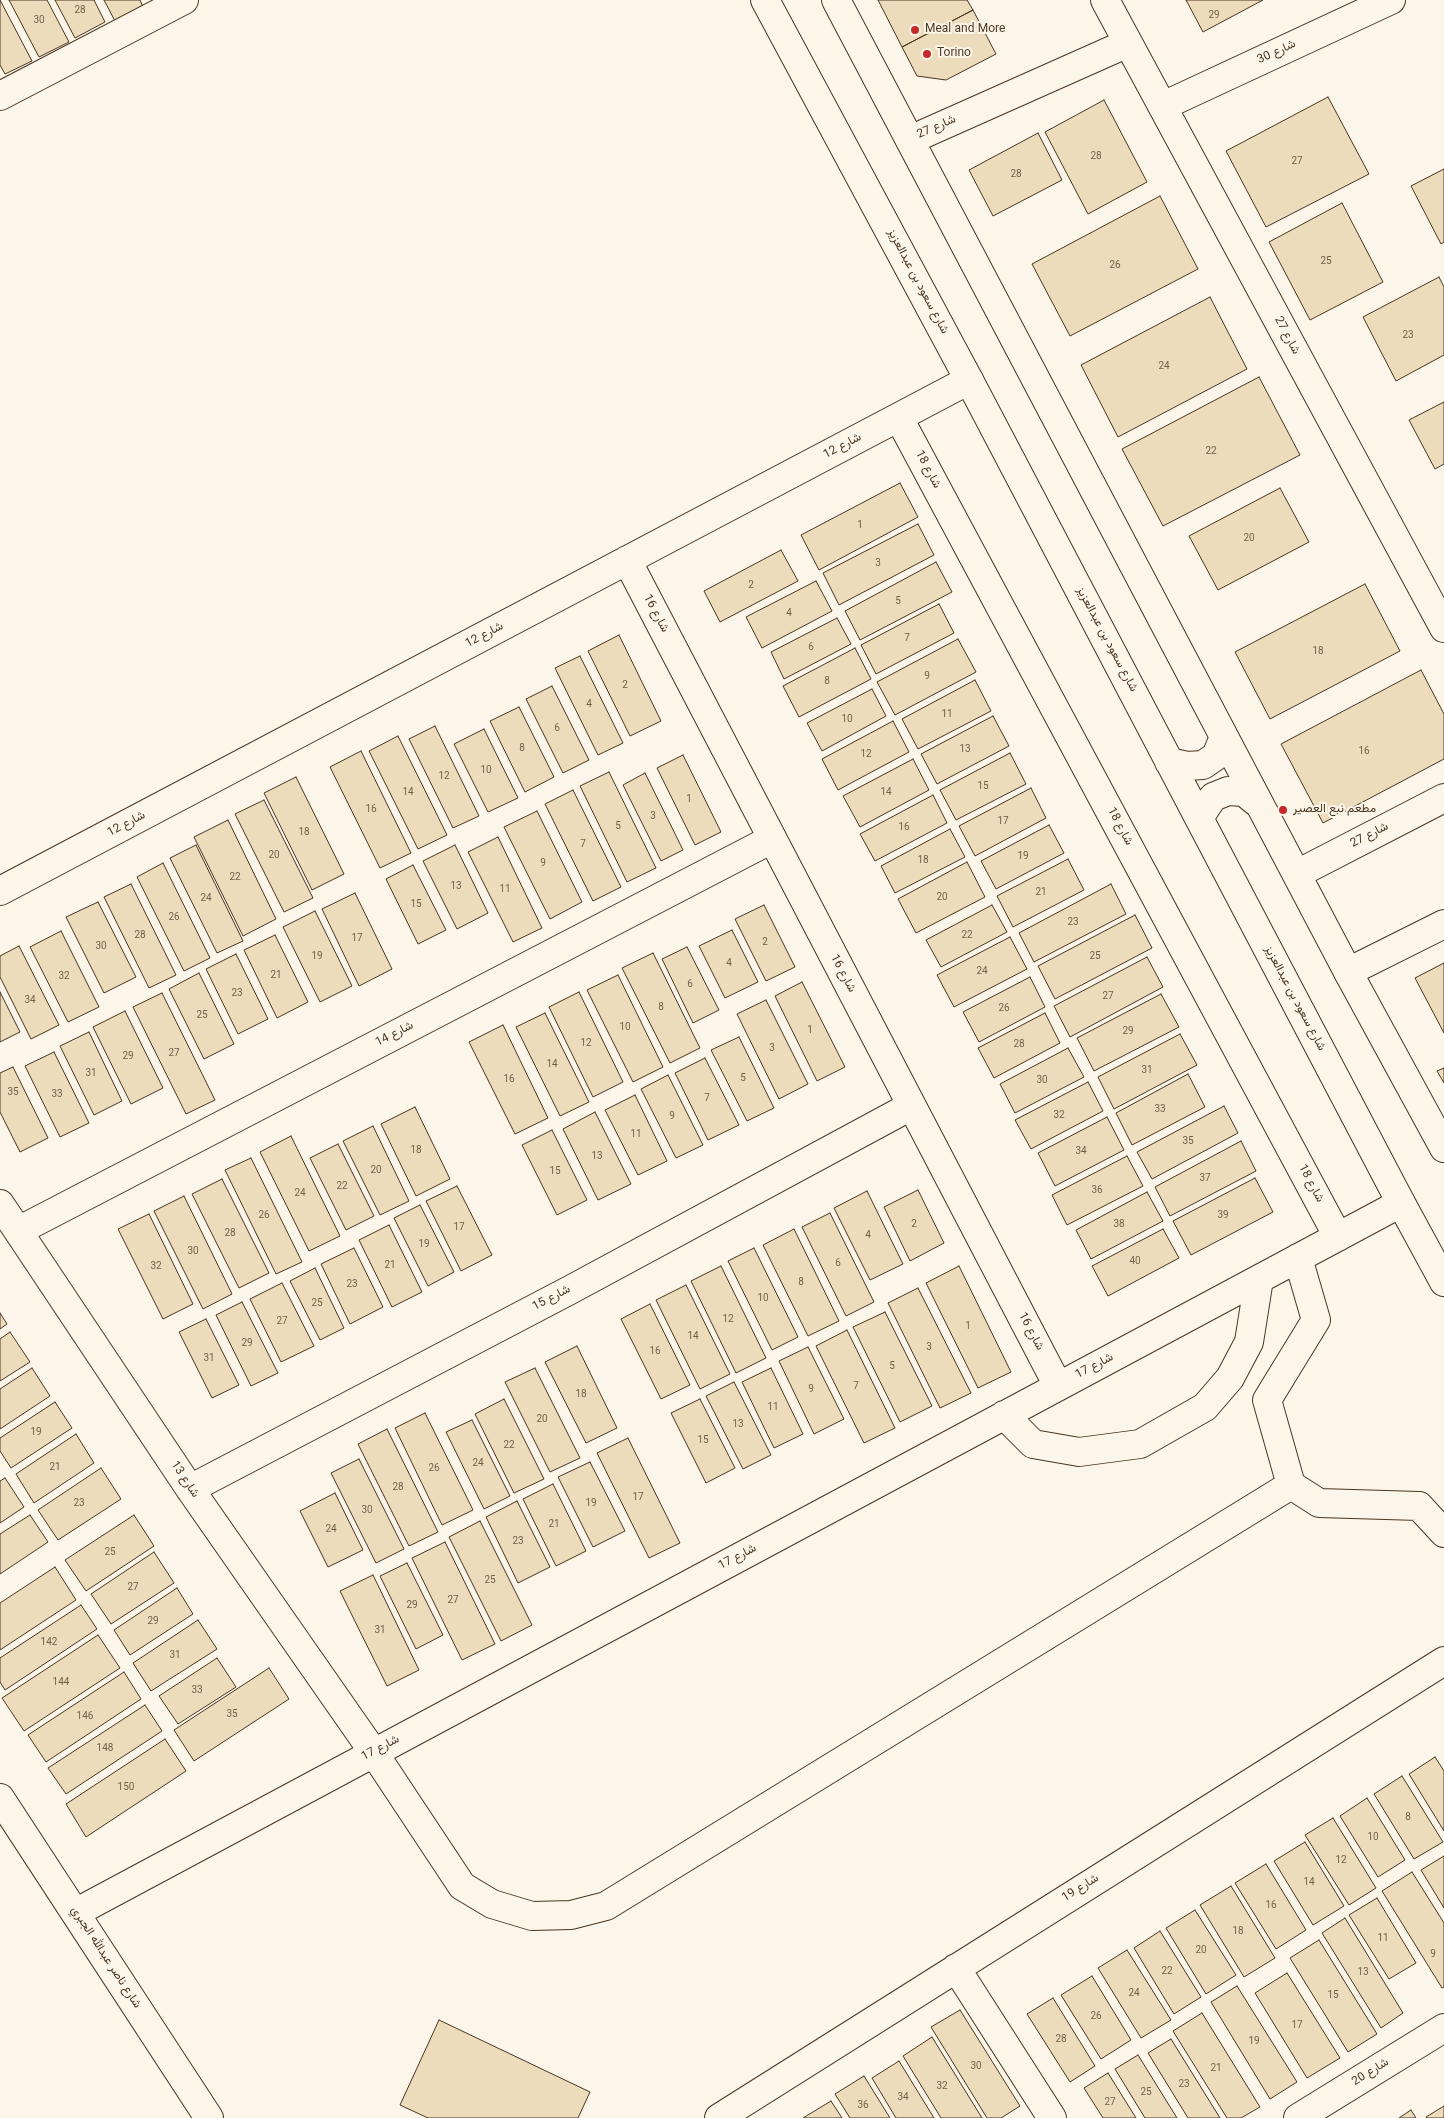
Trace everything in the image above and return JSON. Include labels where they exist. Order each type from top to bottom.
[{"type":"street","points":[[0,96],[184,0]]},
{"type":"street","name":"شارع سعود بن عبدالعزيز","points":[[765,0],[969,380],[1444,1282]]},
{"type":"street","points":[[836,0],[1348,972],[1444,1148]]},
{"type":"street","name":"شارع 27","points":[[1105,0],[1444,628]]},
{"type":"street","name":"شارع 30","points":[[1162,106],[1392,0]]},
{"type":"street","name":"شارع 27","points":[[910,140],[1128,44]]},
{"type":"street","name":"شارع 12","points":[[0,891],[969,380]]},
{"type":"street","name":"شارع 18","points":[[899,418],[1338,1237]]},
{"type":"street","name":"شارع 16","points":[[627,560],[1058,1386]]},
{"type":"street","points":[[1169,762],[1187,766],[1203,765],[1216,756],[1224,737]]},
{"type":"street","points":[[1199,818],[1213,797],[1228,791],[1244,792],[1260,805]]},
{"type":"street","name":"شارع 27","points":[[1297,874],[1444,798]]},
{"type":"street","name":"شارع 14","points":[[18,1231],[772,839]]},
{"type":"street","points":[[1348,972],[1444,924]]},
{"type":"street","name":"شارع 15","points":[[190,1489],[570,1290],[912,1106]]},
{"type":"street","name":"شارع 17","points":[[75,1913],[1401,1203]]},
{"type":"street","name":"شارع 13","points":[[0,1204],[190,1489],[374,1753],[462,1886],[492,1904],[532,1916],[570,1915],[606,1906],[1291,1485]]},
{"type":"street","points":[[1298,1258],[1316,1320],[1267,1400],[1291,1485],[1319,1503],[1418,1506],[1444,1533]]},
{"type":"street","points":[[1004,1416],[1033,1444],[1079,1452],[1140,1444],[1204,1407],[1230,1378],[1249,1342],[1259,1279]]},
{"type":"street","name":"شارع 19","points":[[719,2118],[1444,1661]]},
{"type":"street","name":"شارع ناصر عبدالله الجبري","points":[[0,1798],[209,2118]]},
{"type":"street","points":[[956,1968],[1052,2118]]},
{"type":"street","name":"شارع 20","points":[[1298,2118],[1444,2028]]},
{"type":"building","points":[[0,0],[32,61],[5,74],[0,65]]},
{"type":"building","points":[[9,0],[47,0],[69,42],[39,57]]},
{"type":"building","points":[[55,0],[94,0],[105,22],[75,38]]},
{"type":"building","points":[[104,0],[140,0],[143,7],[115,21]]},
{"type":"building","points":[[878,0],[967,0],[973,10],[902,47]]},
{"type":"building","points":[[1186,0],[1263,0],[1203,32]]},
{"type":"building","points":[[973,10],[996,54],[946,80],[917,76],[902,47]]},
{"type":"building","points":[[1328,97],[1369,174],[1266,227],[1226,151]]},
{"type":"building","points":[[1104,100],[1147,182],[1088,214],[1045,132]]},
{"type":"building","points":[[1038,133],[1062,180],[993,216],[969,170]]},
{"type":"building","points":[[1444,169],[1444,242],[1441,244],[1411,186]]},
{"type":"building","points":[[1160,196],[1198,269],[1070,336],[1032,264]]},
{"type":"building","points":[[1342,203],[1383,282],[1310,320],[1269,242]]},
{"type":"building","points":[[1439,277],[1444,287],[1444,355],[1396,381],[1363,317]]},
{"type":"building","points":[[1210,297],[1247,369],[1118,437],[1081,365]]},
{"type":"building","points":[[1259,377],[1300,455],[1163,526],[1122,449]]},
{"type":"building","points":[[1444,402],[1444,464],[1435,469],[1409,420]]},
{"type":"building","points":[[900,483],[918,517],[819,570],[801,535]]},
{"type":"building","points":[[1280,488],[1309,542],[1218,590],[1189,536]]},
{"type":"building","points":[[918,524],[934,555],[839,605],[823,573]]},
{"type":"building","points":[[781,550],[798,581],[720,622],[704,591]]},
{"type":"building","points":[[936,562],[952,592],[860,640],[845,611]]},
{"type":"building","points":[[816,581],[832,611],[762,648],[746,617]]},
{"type":"building","points":[[1365,584],[1400,651],[1270,719],[1235,652]]},
{"type":"building","points":[[939,604],[954,633],[876,674],[861,645]]},
{"type":"building","points":[[837,618],[851,644],[784,679],[771,652]]},
{"type":"building","points":[[619,635],[661,721],[630,736],[588,651]]},
{"type":"building","points":[[958,639],[976,672],[895,715],[877,682]]},
{"type":"building","points":[[855,648],[871,679],[799,717],[783,686]]},
{"type":"building","points":[[580,656],[623,743],[598,755],[555,668]]},
{"type":"building","points":[[1421,670],[1444,714],[1444,759],[1323,823],[1281,744]]},
{"type":"building","points":[[975,680],[991,711],[918,749],[902,719]]},
{"type":"building","points":[[552,686],[589,760],[563,773],[526,699]]},
{"type":"building","points":[[872,689],[886,716],[822,751],[807,723]]},
{"type":"building","points":[[519,707],[554,777],[525,792],[490,721]]},
{"type":"building","points":[[993,716],[1009,746],[937,784],[921,754]]},
{"type":"building","points":[[893,721],[909,752],[838,790],[822,759]]},
{"type":"building","points":[[435,726],[479,816],[453,828],[409,739]]},
{"type":"building","points":[[484,729],[518,798],[488,812],[454,744]]},
{"type":"building","points":[[398,736],[447,835],[418,849],[369,751]]},
{"type":"building","points":[[361,751],[411,853],[380,868],[330,767]]},
{"type":"building","points":[[1010,753],[1026,784],[956,820],[940,790]]},
{"type":"building","points":[[683,755],[721,832],[695,845],[657,768]]},
{"type":"building","points":[[913,759],[929,790],[860,827],[843,796]]},
{"type":"building","points":[[609,772],[656,868],[627,882],[580,786]]},
{"type":"building","points":[[645,773],[683,850],[661,861],[623,785]]},
{"type":"building","points":[[296,777],[344,874],[312,890],[264,793]]},
{"type":"building","points":[[1031,788],[1046,818],[975,856],[959,826]]},
{"type":"building","points":[[573,790],[621,887],[593,901],[545,804]]},
{"type":"building","points":[[933,795],[947,823],[875,861],[860,834]]},
{"type":"building","points":[[264,800],[313,898],[284,912],[235,814]]},
{"type":"building","points":[[537,811],[582,902],[550,919],[504,827]]},
{"type":"building","points":[[228,820],[276,919],[243,936],[194,837]]},
{"type":"building","points":[[1049,825],[1064,853],[996,889],[981,861]]},
{"type":"building","points":[[950,829],[965,857],[895,893],[881,866]]},
{"type":"building","points":[[498,837],[542,928],[513,942],[468,852]]},
{"type":"building","points":[[196,845],[243,941],[217,953],[170,858]]},
{"type":"building","points":[[455,845],[488,913],[457,929],[423,861]]},
{"type":"building","points":[[1068,859],[1084,890],[1013,927],[997,896]]},
{"type":"building","points":[[967,862],[985,897],[916,933],[898,899]]},
{"type":"building","points":[[163,863],[210,958],[184,971],[137,877]]},
{"type":"building","points":[[413,865],[446,930],[418,944],[386,879]]},
{"type":"building","points":[[131,884],[176,975],[149,988],[104,897]]},
{"type":"building","points":[[1111,884],[1126,914],[1034,962],[1019,933]]},
{"type":"building","points":[[355,893],[392,969],[359,986],[322,909]]},
{"type":"building","points":[[98,902],[136,977],[104,993],[66,917]]},
{"type":"building","points":[[764,905],[795,967],[766,981],[735,919]]},
{"type":"building","points":[[992,905],[1007,932],[941,967],[926,940]]},
{"type":"building","points":[[315,911],[352,986],[320,1002],[283,927]]},
{"type":"building","points":[[1135,915],[1152,948],[1055,999],[1038,966]]},
{"type":"building","points":[[732,930],[758,982],[725,998],[699,946]]},
{"type":"building","points":[[61,931],[99,1007],[68,1022],[30,947]]},
{"type":"building","points":[[275,935],[308,1002],[277,1018],[244,950]]},
{"type":"building","points":[[1010,937],[1027,969],[954,1007],[937,975]]},
{"type":"building","points":[[19,946],[59,1025],[31,1039],[0,977],[0,956]]},
{"type":"building","points":[[687,947],[719,1010],[693,1023],[662,959]]},
{"type":"building","points":[[653,953],[700,1048],[670,1063],[622,968]]},
{"type":"building","points":[[236,954],[268,1019],[238,1034],[206,969]]},
{"type":"building","points":[[1147,957],[1163,987],[1070,1037],[1054,1006]]},
{"type":"building","points":[[1444,963],[1444,1033],[1415,978]]},
{"type":"building","points":[[199,973],[234,1044],[204,1059],[169,989]]},
{"type":"building","points":[[618,975],[663,1067],[633,1082],[587,990]]},
{"type":"building","points":[[1030,977],[1045,1007],[979,1042],[963,1012]]},
{"type":"building","points":[[802,982],[845,1067],[817,1081],[775,996]]},
{"type":"building","points":[[0,992],[20,1032],[0,1042]]},
{"type":"building","points":[[579,992],[623,1082],[593,1097],[549,1007]]},
{"type":"building","points":[[162,993],[215,1100],[186,1114],[133,1007]]},
{"type":"building","points":[[1161,994],[1179,1027],[1094,1071],[1077,1038]]},
{"type":"building","points":[[766,1000],[808,1084],[779,1099],[737,1014]]},
{"type":"building","points":[[125,1011],[163,1088],[131,1104],[93,1027]]},
{"type":"building","points":[[545,1013],[589,1102],[560,1116],[516,1027]]},
{"type":"building","points":[[1045,1013],[1060,1043],[994,1078],[978,1048]]},
{"type":"building","points":[[503,1025],[548,1118],[515,1134],[469,1042]]},
{"type":"building","points":[[89,1032],[122,1101],[94,1115],[60,1046]]},
{"type":"building","points":[[1180,1034],[1197,1065],[1114,1109],[1098,1077]]},
{"type":"building","points":[[739,1037],[774,1108],[747,1121],[711,1050]]},
{"type":"building","points":[[1068,1048],[1084,1077],[1015,1113],[1000,1084]]},
{"type":"building","points":[[54,1052],[89,1123],[60,1137],[25,1066]]},
{"type":"building","points":[[705,1058],[739,1125],[708,1140],[675,1073]]},
{"type":"building","points":[[13,1067],[48,1138],[20,1152],[0,1112],[0,1073]]},
{"type":"building","points":[[1444,1068],[1444,1083],[1437,1071]]},
{"type":"building","points":[[1188,1074],[1205,1107],[1132,1145],[1116,1113]]},
{"type":"building","points":[[668,1075],[703,1145],[676,1158],[641,1089]]},
{"type":"building","points":[[1088,1082],[1103,1111],[1031,1149],[1015,1120]]},
{"type":"building","points":[[635,1095],[667,1161],[638,1175],[605,1110]]},
{"type":"building","points":[[1224,1106],[1238,1133],[1152,1179],[1137,1152]]},
{"type":"building","points":[[415,1107],[450,1179],[416,1196],[381,1124]]},
{"type":"building","points":[[595,1112],[631,1184],[598,1200],[563,1129]]},
{"type":"building","points":[[1107,1117],[1124,1150],[1055,1186],[1038,1153]]},
{"type":"building","points":[[373,1126],[409,1201],[380,1215],[343,1141]]},
{"type":"building","points":[[552,1130],[587,1200],[557,1215],[522,1145]]},
{"type":"building","points":[[291,1136],[340,1236],[309,1251],[260,1152]]},
{"type":"building","points":[[1241,1141],[1256,1171],[1170,1216],[1155,1187]]},
{"type":"building","points":[[338,1144],[374,1216],[346,1230],[310,1158]]},
{"type":"building","points":[[1127,1156],[1143,1186],[1067,1225],[1052,1195]]},
{"type":"building","points":[[251,1158],[302,1262],[276,1274],[225,1170]]},
{"type":"building","points":[[1255,1178],[1273,1212],[1191,1255],[1173,1221]]},
{"type":"building","points":[[222,1179],[269,1273],[239,1288],[192,1194]]},
{"type":"building","points":[[457,1186],[492,1255],[461,1271],[426,1201]]},
{"type":"building","points":[[918,1190],[944,1243],[910,1261],[884,1207]]},
{"type":"building","points":[[867,1191],[903,1264],[870,1280],[834,1208]]},
{"type":"building","points":[[1147,1192],[1163,1221],[1091,1259],[1076,1230]]},
{"type":"building","points":[[184,1196],[232,1294],[203,1309],[154,1211]]},
{"type":"building","points":[[420,1205],[454,1272],[428,1286],[394,1218]]},
{"type":"building","points":[[830,1213],[874,1302],[846,1316],[802,1227]]},
{"type":"building","points":[[149,1214],[193,1304],[163,1319],[118,1229]]},
{"type":"building","points":[[389,1225],[422,1292],[392,1307],[359,1240]]},
{"type":"building","points":[[794,1229],[839,1321],[808,1336],[763,1245]]},
{"type":"building","points":[[1163,1229],[1179,1258],[1108,1296],[1092,1266]]},
{"type":"building","points":[[354,1248],[383,1307],[350,1324],[321,1264]]},
{"type":"building","points":[[754,1248],[798,1337],[772,1350],[728,1261]]},
{"type":"building","points":[[721,1266],[766,1358],[736,1373],[691,1281]]},
{"type":"building","points":[[959,1266],[1011,1372],[978,1388],[926,1283]]},
{"type":"building","points":[[315,1268],[344,1328],[320,1340],[290,1281]]},
{"type":"building","points":[[282,1283],[314,1346],[281,1362],[250,1299]]},
{"type":"building","points":[[686,1285],[730,1374],[700,1389],[656,1300]]},
{"type":"building","points":[[918,1288],[971,1393],[940,1408],[888,1303]]},
{"type":"building","points":[[242,1302],[278,1373],[251,1386],[216,1315]]},
{"type":"building","points":[[650,1304],[690,1385],[661,1399],[621,1319]]},
{"type":"building","points":[[885,1312],[932,1406],[900,1422],[853,1327]]},
{"type":"building","points":[[0,1313],[7,1324],[0,1329]]},
{"type":"building","points":[[206,1319],[239,1385],[212,1398],[179,1332]]},
{"type":"building","points":[[847,1330],[895,1428],[864,1443],[816,1346]]},
{"type":"building","points":[[10,1332],[30,1362],[0,1381],[0,1339]]},
{"type":"building","points":[[577,1346],[617,1428],[586,1443],[545,1362]]},
{"type":"building","points":[[808,1347],[844,1419],[814,1434],[779,1361]]},
{"type":"building","points":[[32,1368],[50,1396],[0,1429],[0,1389]]},
{"type":"building","points":[[535,1368],[580,1458],[550,1472],[505,1382]]},
{"type":"building","points":[[771,1368],[803,1434],[774,1448],[742,1382]]},
{"type":"building","points":[[734,1382],[771,1455],[743,1469],[706,1396]]},
{"type":"building","points":[[504,1399],[544,1479],[514,1493],[475,1414]]},
{"type":"building","points":[[700,1399],[735,1468],[706,1483],[671,1413]]},
{"type":"building","points":[[55,1402],[72,1428],[11,1468],[0,1451],[0,1438]]},
{"type":"building","points":[[425,1413],[473,1510],[442,1525],[395,1428]]},
{"type":"building","points":[[472,1420],[510,1496],[484,1509],[446,1432]]},
{"type":"building","points":[[387,1429],[438,1532],[409,1546],[358,1444]]},
{"type":"building","points":[[76,1434],[94,1463],[34,1503],[16,1474]]},
{"type":"building","points":[[628,1438],[680,1543],[649,1558],[597,1453]]},
{"type":"building","points":[[359,1459],[404,1549],[376,1563],[331,1473]]},
{"type":"building","points":[[590,1462],[625,1531],[593,1547],[558,1477]]},
{"type":"building","points":[[101,1468],[121,1499],[58,1540],[38,1510]]},
{"type":"building","points":[[5,1478],[24,1507],[0,1523],[0,1481]]},
{"type":"building","points":[[553,1484],[586,1551],[556,1566],[523,1499]]},
{"type":"building","points":[[335,1493],[363,1550],[328,1567],[300,1511]]},
{"type":"building","points":[[517,1501],[550,1567],[518,1583],[486,1517]]},
{"type":"building","points":[[30,1515],[48,1542],[0,1574],[0,1534]]},
{"type":"building","points":[[134,1515],[154,1546],[86,1591],[65,1560]]},
{"type":"building","points":[[480,1521],[532,1625],[501,1641],[449,1537]]},
{"type":"building","points":[[445,1542],[495,1644],[462,1660],[412,1558]]},
{"type":"building","points":[[154,1552],[174,1583],[111,1624],[91,1594]]},
{"type":"building","points":[[407,1563],[443,1635],[416,1649],[380,1576]]},
{"type":"building","points":[[55,1567],[76,1600],[0,1650],[0,1603]]},
{"type":"building","points":[[373,1575],[419,1670],[387,1686],[340,1591]]},
{"type":"building","points":[[177,1588],[193,1614],[130,1655],[114,1630]]},
{"type":"building","points":[[81,1605],[97,1629],[5,1690],[0,1682],[0,1658]]},
{"type":"building","points":[[198,1620],[217,1649],[151,1691],[133,1663]]},
{"type":"building","points":[[98,1635],[120,1668],[24,1731],[2,1698]]},
{"type":"building","points":[[217,1658],[236,1687],[178,1724],[159,1696]]},
{"type":"building","points":[[269,1668],[289,1699],[194,1761],[174,1730]]},
{"type":"building","points":[[124,1672],[141,1699],[46,1762],[28,1735]]},
{"type":"building","points":[[145,1705],[162,1731],[66,1794],[48,1768]]},
{"type":"building","points":[[165,1739],[186,1771],[86,1837],[66,1804]]},
{"type":"building","points":[[1435,1757],[1444,1771],[1444,1831],[1409,1774]]},
{"type":"building","points":[[1402,1776],[1443,1842],[1414,1859],[1374,1794]]},
{"type":"building","points":[[1367,1798],[1405,1860],[1378,1877],[1340,1816]]},
{"type":"building","points":[[1333,1818],[1376,1888],[1349,1905],[1305,1835]]},
{"type":"building","points":[[1305,1842],[1344,1906],[1313,1925],[1274,1861]]},
{"type":"building","points":[[1444,1856],[1444,1908],[1421,1870]]},
{"type":"building","points":[[1266,1864],[1306,1930],[1276,1949],[1235,1883]]},
{"type":"building","points":[[1412,1872],[1444,1923],[1444,1987],[1442,1988],[1382,1891]]},
{"type":"building","points":[[1231,1886],[1275,1958],[1244,1977],[1200,1905]]},
{"type":"building","points":[[1377,1898],[1416,1963],[1389,1979],[1349,1915]]},
{"type":"building","points":[[1195,1910],[1236,1975],[1206,1994],[1166,1928]]},
{"type":"building","points":[[1345,1918],[1403,2013],[1381,2028],[1322,1933]]},
{"type":"building","points":[[1160,1931],[1201,1997],[1174,2014],[1134,1948]]},
{"type":"building","points":[[1319,1940],[1377,2034],[1348,2052],[1290,1958]]},
{"type":"building","points":[[1127,1950],[1171,2020],[1141,2038],[1098,1968]]},
{"type":"building","points":[[1287,1973],[1340,2058],[1307,2078],[1255,1993]]},
{"type":"building","points":[[1092,1976],[1131,2040],[1101,2059],[1061,1995]]},
{"type":"building","points":[[1237,1986],[1297,2082],[1270,2099],[1211,2002]]},
{"type":"building","points":[[1053,1998],[1095,2066],[1070,2082],[1027,2014]]},
{"type":"building","points":[[960,2010],[1020,2106],[1001,2118],[987,2118],[931,2027]]},
{"type":"building","points":[[1202,2013],[1260,2107],[1241,2118],[1227,2118],[1173,2031]]},
{"type":"building","points":[[439,2020],[590,2092],[578,2118],[428,2118],[400,2105]]},
{"type":"building","points":[[932,2037],[982,2118],[941,2118],[903,2056]]},
{"type":"building","points":[[1171,2039],[1220,2118],[1188,2118],[1148,2053]]},
{"type":"building","points":[[1138,2055],[1177,2118],[1145,2118],[1115,2069]]},
{"type":"building","points":[[899,2061],[934,2118],[896,2118],[872,2078]]},
{"type":"building","points":[[1108,2073],[1136,2118],[1103,2118],[1084,2088]]},
{"type":"building","points":[[864,2076],[890,2118],[850,2118],[835,2094]]},
{"type":"building","points":[[831,2101],[842,2118],[803,2118]]},
{"type":"building","points":[[1444,2106],[1444,2118],[1426,2117]]},
{"type":"building","points":[[1411,2110],[1416,2118],[1399,2118]]},
{"type":"place","name":"Meal and More","points":[[915,30]]},
{"type":"place","name":"Torino","points":[[927,54]]},
{"type":"place","name":"مطعم نبع العصير","points":[[1283,810]]}]
